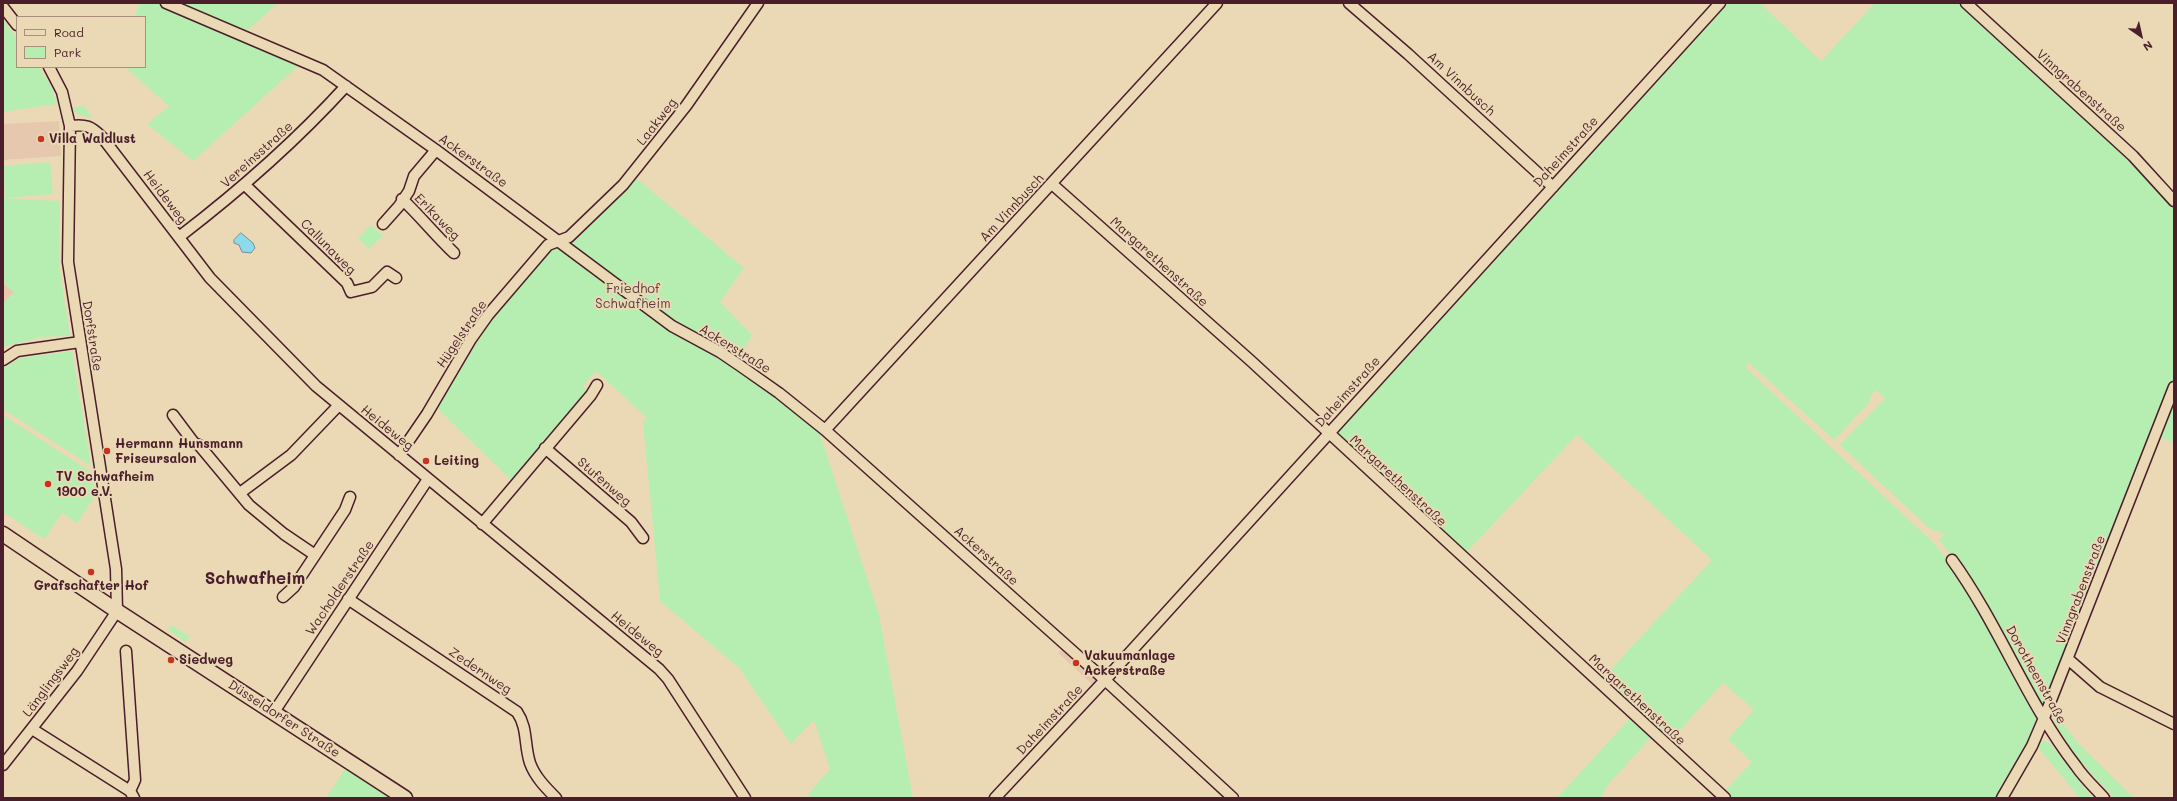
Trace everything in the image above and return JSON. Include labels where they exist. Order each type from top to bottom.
[{"type":"main road","name":"Düsseldorfer Straße","points":[[3,534],[117,611],[405,798]]},
{"type":"street","name":"Ackerstraße","points":[[166,3],[323,70],[559,240],[582,260],[672,326],[720,352],[779,392],[825,430],[1105,680],[1233,798]]},
{"type":"street","name":"Laakweg","points":[[559,240],[569,237],[623,185],[686,106],[758,3]]},
{"type":"street","name":"Am Vinnbusch","points":[[825,430],[1217,3]]},
{"type":"street","name":"Am Vinnbusch","points":[[1349,3],[1408,54],[1553,187]]},
{"type":"street","name":"Daheimstraße","points":[[995,798],[1105,680],[1720,3]]},
{"type":"street","name":"Vinngrabenstraße","points":[[1966,3],[2133,156],[2174,201]]},
{"type":"street","points":[[3,7],[16,24]]},
{"type":"street","name":"Dorfstraße","points":[[50,68],[62,92],[70,126],[68,262],[116,568],[117,611]]},
{"type":"street","name":"Vereinsstraße","points":[[179,237],[245,185],[314,121],[346,86]]},
{"type":"street","name":"Heideweg","points":[[70,126],[82,124],[91,126],[102,136],[224,293],[316,386],[668,679],[745,798]]},
{"type":"street","name":"Erikaweg","points":[[383,224],[399,206],[402,199],[409,191],[414,176],[436,150]]},
{"type":"street","name":"Margarethenstraße","points":[[1052,184],[1251,361],[1328,434],[1725,798]]},
{"type":"street","name":"Callunaweg","points":[[245,185],[347,283],[351,292],[372,287],[387,272],[396,278]]},
{"type":"street","name":"Erikaweg","points":[[402,199],[426,222],[428,228],[454,253]]},
{"type":"street","name":"Hügelstraße","points":[[399,455],[427,414],[488,315],[548,245],[559,240]]},
{"type":"street","points":[[3,360],[17,351],[80,342]]},
{"type":"street","points":[[482,524],[597,385]]},
{"type":"street","name":"Vinngrabenstraße","points":[[2002,798],[2032,746],[2044,718],[2174,387]]},
{"type":"street","points":[[240,493],[292,455],[338,405]]},
{"type":"street","points":[[173,415],[194,443],[199,445],[249,505],[271,524],[315,555]]},
{"type":"street","name":"Stufenweg","points":[[545,448],[631,522],[643,538]]},
{"type":"street","name":"Wacholderstraße","points":[[274,712],[428,479]]},
{"type":"street","points":[[283,597],[294,587],[345,510],[350,497]]},
{"type":"street","name":"Dorotheenstraße","points":[[1952,560],[1972,588],[2044,718],[2076,767],[2104,798]]},
{"type":"street","name":"Zedernweg","points":[[348,599],[517,712],[525,729],[530,761],[533,770],[556,798]]},
{"type":"street","name":"Länglingsweg","points":[[3,765],[77,671],[117,611]]},
{"type":"street","points":[[32,729],[132,794],[135,780],[126,651]]},
{"type":"street","points":[[2068,660],[2100,687],[2174,724]]},
{"type":"shaded area","points":[[59,121],[61,156],[3,160],[3,124]]},
{"type":"shaded area","points":[[3,283],[14,292],[3,304]]},
{"type":"shaded area","points":[[1064,647],[1100,680],[1094,686],[1058,653]]},
{"type":"green space","points":[[140,3],[278,3],[239,38],[298,66],[193,161],[147,124],[169,106],[126,68],[146,68],[146,16],[134,16]]},
{"type":"green space","points":[[1726,3],[1760,3],[1821,61],[1875,3],[1961,3],[2133,159],[2174,204],[2174,377],[2097,579],[2043,709],[1962,569],[1939,540],[1945,534],[1930,529],[1840,445],[1885,398],[1876,390],[1871,396],[1869,403],[1834,440],[1749,363],[1745,367],[1935,544],[1970,590],[2039,718],[2030,740],[1997,798],[1728,798],[1723,793],[1752,762],[1728,739],[1754,710],[1723,683],[1668,743],[1600,681],[1712,560],[1577,435],[1464,555],[1338,439],[1335,430],[1337,427]]},
{"type":"green space","points":[[3,20],[16,37],[16,68],[40,68],[51,86],[57,104],[3,112]]},
{"type":"green space","points":[[84,106],[93,118],[77,114],[72,108]]},
{"type":"green space","points":[[50,162],[53,194],[5,198],[3,166]]},
{"type":"green space","name":"Friedhof Schwafheim","points":[[634,176],[744,268],[720,302],[752,335],[738,359],[818,428],[879,615],[913,798],[810,798],[808,794],[830,769],[814,720],[791,744],[739,668],[660,601],[643,422],[647,418],[596,371],[583,386],[587,391],[511,480],[437,408],[497,310],[550,250],[557,247],[561,251]]},
{"type":"green space","points":[[3,198],[60,201],[59,266],[70,336],[41,337],[3,347],[3,304],[14,292],[3,283]]},
{"type":"green space","points":[[371,225],[383,236],[369,249],[358,238]]},
{"type":"green space","points":[[72,351],[91,466],[3,409],[3,368],[20,358]]},
{"type":"green space","points":[[2174,394],[2174,442],[2158,437]]},
{"type":"green space","name":"TV Schwafheim 1900 e.V.","points":[[3,415],[91,472],[95,496],[77,523],[62,513],[44,539],[3,512]]},
{"type":"green space","points":[[171,625],[190,637],[186,642],[168,630]]},
{"type":"green space","points":[[2053,711],[2078,743],[2134,798],[2114,798],[2075,756],[2053,720]]},
{"type":"green space","points":[[1632,716],[1653,735],[1607,786],[1601,798],[1557,798]]},
{"type":"green space","points":[[2039,740],[2050,743],[2092,798],[2080,798],[2035,744]]},
{"type":"green space","points":[[345,769],[390,798],[326,798]]},
{"type":"water","points":[[241,233],[253,243],[255,248],[251,253],[242,252],[239,245],[234,243],[234,240]]},
{"type":"place","name":"Villa Waldlust","points":[[41,139]]},
{"type":"place","name":"Hermann Hunsmann Friseursalon","points":[[107,451]]},
{"type":"place","name":"Leiting","points":[[426,461]]},
{"type":"place","name":"TV Schwafheim 1900 e.V.","points":[[48,484]]},
{"type":"place","name":"Grafschafter Hof","points":[[91,572]]},
{"type":"place","name":"Siedweg","points":[[171,660]]},
{"type":"place","name":"Vakuumanlage Ackerstraße","points":[[1076,663]]},
{"type":"district","name":"Schwafheim","points":[[255,579]]}]
